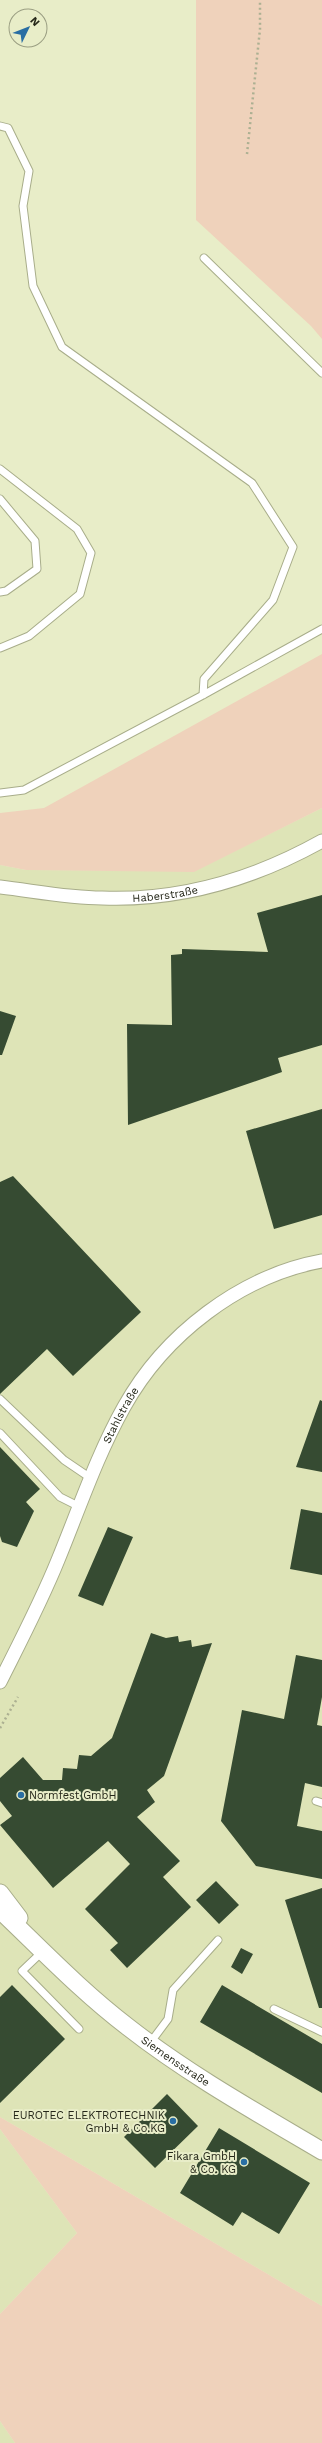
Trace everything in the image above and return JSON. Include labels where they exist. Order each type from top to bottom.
[{"type":"street","name":"Haberstraße","points":[[0,887],[101,898],[148,898],[182,894],[228,882],[273,866],[322,841]]},
{"type":"street","name":"Stahlstraße","points":[[0,1682],[40,1603],[110,1437],[133,1392],[162,1354],[183,1334],[217,1307],[250,1286],[296,1267],[322,1260]]},
{"type":"street","name":"Stahlstraße","points":[[0,1672],[14,1655]]},
{"type":"street","name":"Siemensstraße","points":[[0,1893],[43,1951]]},
{"type":"street","name":"Siemensstraße","points":[[0,1910],[99,2003],[150,2043],[230,2096],[322,2151]]},
{"type":"lane","points":[[0,126],[8,128],[29,171],[23,206],[33,286],[62,347],[252,483],[293,547],[273,600],[204,679],[203,695]]},
{"type":"lane","points":[[204,258],[322,373]]},
{"type":"lane","points":[[0,469],[77,529],[91,553],[80,594],[29,636],[0,648]]},
{"type":"lane","points":[[0,499],[35,541],[37,569],[6,591],[0,592]]},
{"type":"lane","points":[[0,793],[24,790],[203,695],[322,629]]},
{"type":"lane","points":[[0,1400],[64,1460],[92,1479]]},
{"type":"lane","points":[[0,1433],[60,1497],[80,1507]]},
{"type":"lane","points":[[150,2043],[168,2019],[173,1990],[218,1940]]},
{"type":"lane","points":[[43,1951],[22,1972],[79,2030]]},
{"type":"lane","points":[[274,2009],[322,2032]]},
{"type":"path","points":[[247,154],[260,29],[260,0]]},
{"type":"path","points":[[0,1728],[18,1697]]},
{"type":"shaded area","points":[[196,0],[322,0],[322,339],[311,326],[196,220]]},
{"type":"shaded area","points":[[322,654],[322,808],[194,872],[26,870],[0,865],[0,813],[44,808]]},
{"type":"shaded area","points":[[322,808],[322,2306],[0,2117],[0,865],[26,870],[194,871]]},
{"type":"shaded area","points":[[0,2117],[322,2306],[322,2443],[15,2443],[0,2421],[0,2314],[77,2233],[0,2129]]},
{"type":"shaded area","points":[[0,2129],[77,2233],[0,2314]]},
{"type":"shaded area","points":[[0,2421],[15,2443],[0,2443]]},
{"type":"building","points":[[322,895],[322,1045],[278,1058],[282,1072],[128,1125],[127,1024],[172,1025],[171,955],[182,954],[182,949],[268,952],[257,913]]},
{"type":"building","points":[[0,1011],[16,1016],[2,1055],[0,1055]]},
{"type":"building","points":[[322,1109],[322,1215],[274,1229],[246,1131]]},
{"type":"building","points":[[13,1176],[141,1312],[73,1376],[47,1349],[0,1394],[0,1182]]},
{"type":"building","points":[[320,1400],[322,1401],[322,1472],[296,1467]]},
{"type":"building","points":[[0,1447],[40,1489],[26,1502],[34,1511],[17,1547],[2,1542],[0,1536]]},
{"type":"building","points":[[301,1509],[322,1513],[322,1575],[290,1569]]},
{"type":"building","points":[[108,1527],[133,1537],[103,1606],[78,1596]]},
{"type":"building","points":[[151,1633],[166,1638],[178,1636],[179,1642],[191,1640],[192,1647],[212,1643],[164,1776],[147,1790],[155,1802],[137,1817],[180,1861],[163,1877],[191,1907],[127,1968],[110,1950],[118,1943],[85,1909],[130,1864],[108,1841],[53,1888],[0,1825],[12,1816],[0,1801],[0,1778],[23,1757],[43,1780],[62,1780],[63,1768],[77,1769],[79,1755],[91,1756],[112,1738]]},
{"type":"building","points":[[296,1655],[322,1660],[322,1697],[317,1725],[322,1726],[322,1787],[305,1783],[297,1826],[322,1831],[322,1879],[256,1866],[221,1821],[242,1710],[284,1719]]},
{"type":"building","points":[[216,1881],[239,1905],[219,1924],[196,1900]]},
{"type":"building","points":[[322,1888],[322,2008],[319,2008],[285,1900]]},
{"type":"building","points":[[241,1948],[253,1954],[242,1974],[231,1967]]},
{"type":"building","points":[[12,1985],[65,2039],[0,2103],[0,1997]]},
{"type":"building","points":[[222,1985],[322,2044],[322,2093],[200,2022]]},
{"type":"building","points":[[167,2094],[198,2126],[155,2168],[124,2137]]},
{"type":"building","points":[[219,2128],[310,2183],[279,2234],[242,2212],[233,2226],[180,2193]]},
{"type":"place","name":"Normfest GmbH","points":[[21,1795]]},
{"type":"place","name":"EUROTEC ELEKTROTECHNIK GmbH & Co.KG","points":[[173,2121]]},
{"type":"place","name":"Fikara GmbH & Co. KG","points":[[244,2162]]}]
